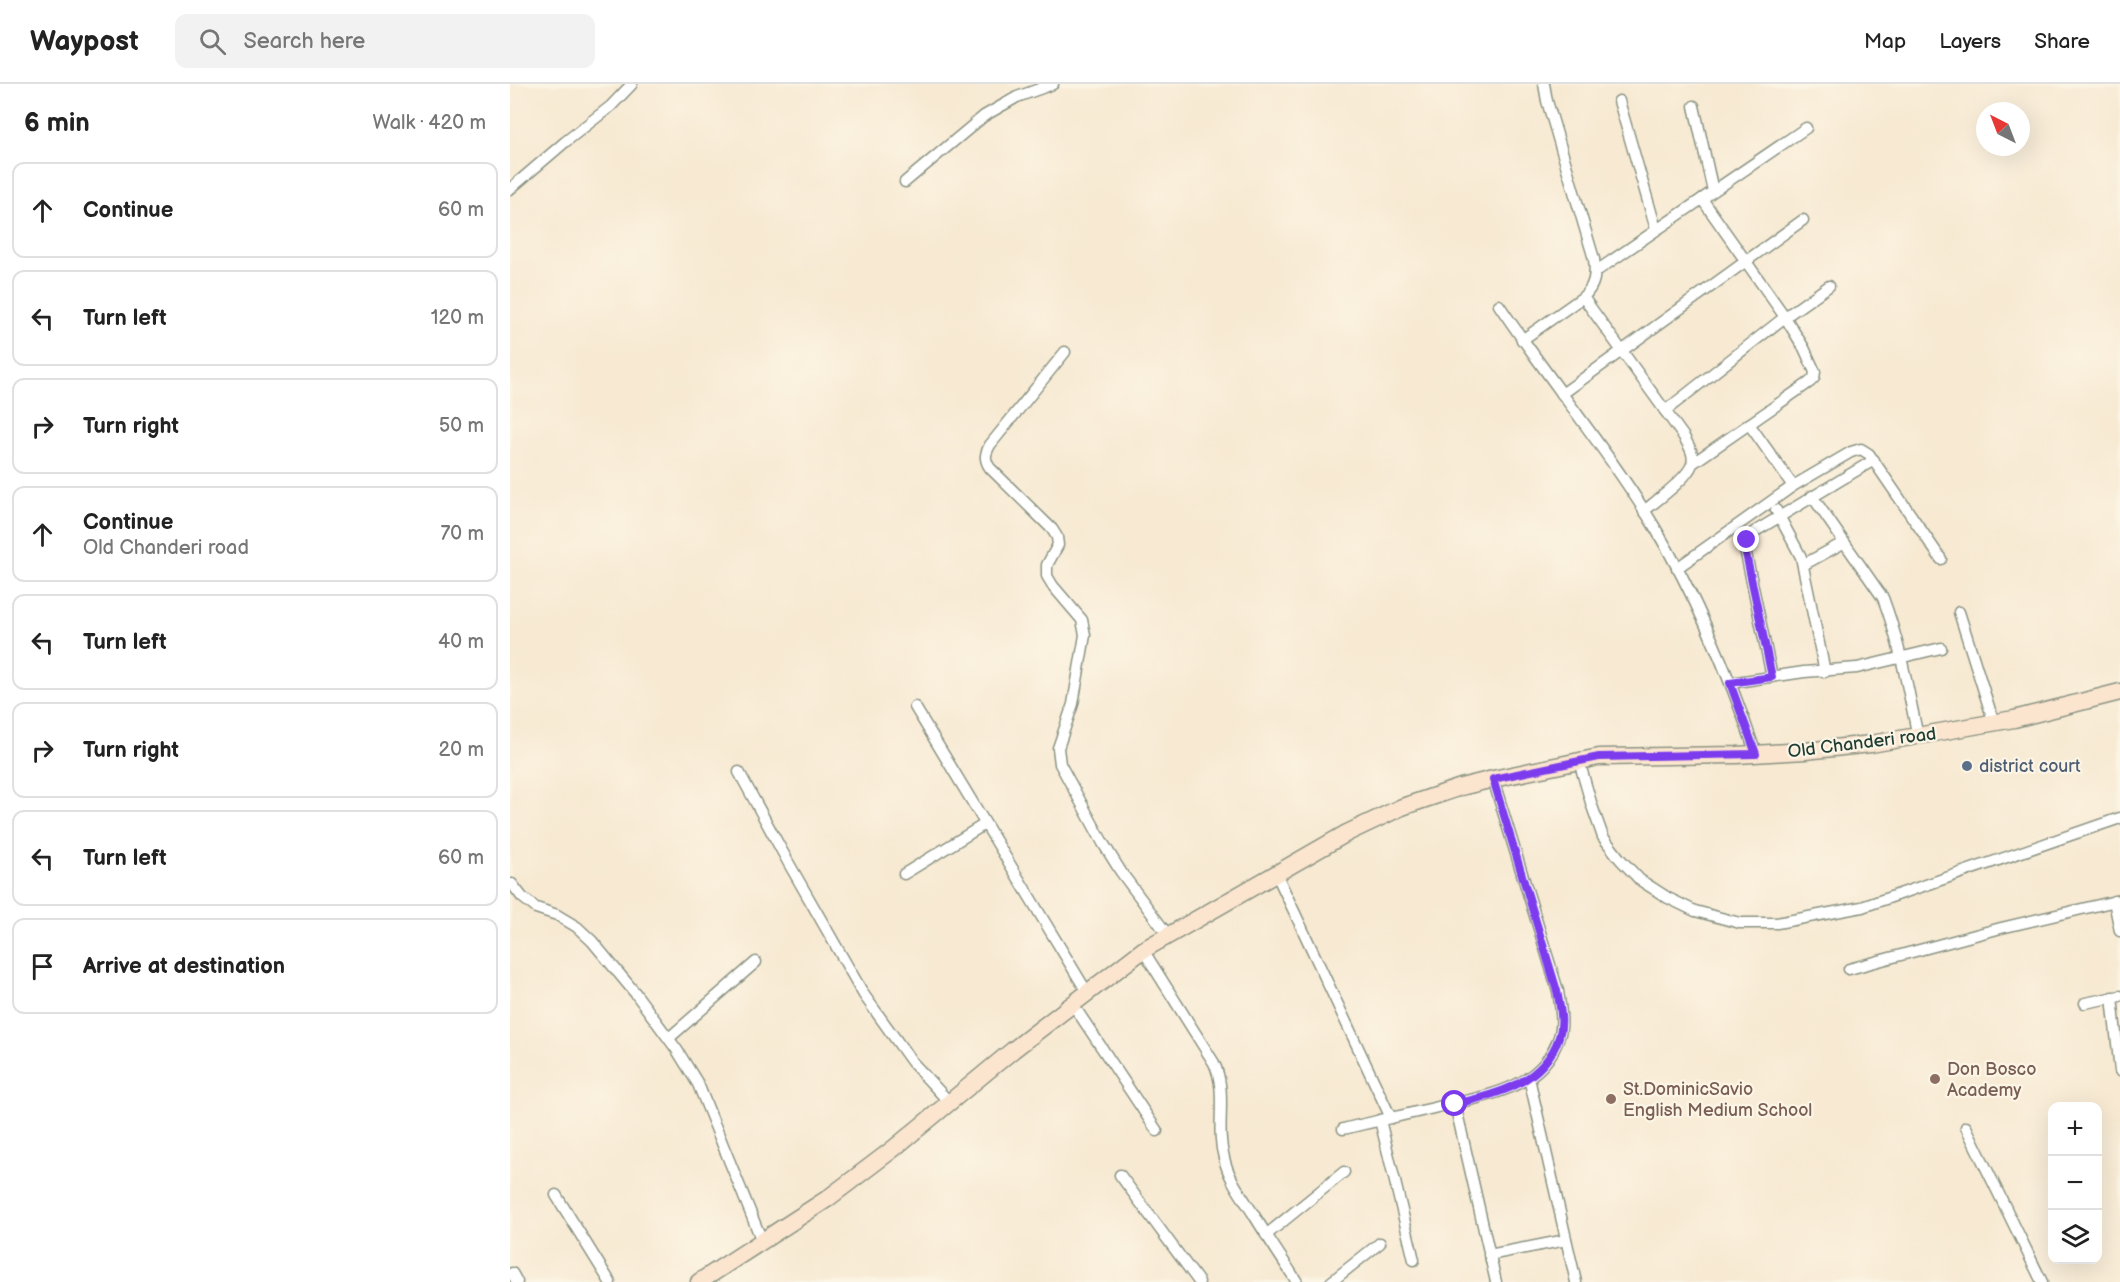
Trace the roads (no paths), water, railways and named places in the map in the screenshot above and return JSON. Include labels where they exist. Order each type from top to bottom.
[{"type":"street","points":[[510,189],[611,106],[632,84]]},
{"type":"street","points":[[905,182],[984,116],[1017,97],[1051,84]]},
{"type":"street","points":[[1522,340],[1583,297],[1594,282],[1595,272],[1594,259],[1544,84]]},
{"type":"street","points":[[1619,101],[1656,229]]},
{"type":"street","points":[[1694,106],[1713,191]]},
{"type":"street","points":[[1595,272],[1806,128]]},
{"type":"street","points":[[1644,511],[1687,472],[1693,463],[1814,378],[1812,363],[1785,317],[1702,199]]},
{"type":"street","points":[[1562,394],[1803,220]]},
{"type":"street","points":[[1665,411],[1785,317],[1829,286]]},
{"type":"street","points":[[1583,297],[1665,411],[1692,452],[1693,463]]},
{"type":"street","points":[[1499,305],[1644,511],[1677,568],[1730,683],[1756,754]]},
{"type":"street","points":[[1065,352],[990,445],[986,461],[990,468],[1052,529],[1057,537],[1058,545],[1047,565],[1047,576],[1082,620],[1085,635],[1073,704],[1058,748],[1060,764],[1109,853],[1167,934]]},
{"type":"street","points":[[1749,424],[1793,486]]},
{"type":"street","points":[[1677,568],[1793,486],[1856,450],[1865,450],[1874,460],[1941,559]]},
{"type":"street","points":[[1772,677],[1745,545],[1754,532],[1874,460]]},
{"type":"street","points":[[1812,496],[1883,598],[1901,658],[1918,737]]},
{"type":"street","points":[[1772,501],[1792,537],[1803,565],[1825,672]]},
{"type":"street","points":[[1803,565],[1843,543]]},
{"type":"street","points":[[1959,612],[1994,723]]},
{"type":"street","points":[[1730,683],[1804,672],[1857,668],[1941,648]]},
{"type":"street","name":"Old Chanderi road","points":[[699,1282],[827,1198],[893,1149],[1072,1003],[1143,950],[1167,934],[1347,833],[1402,807],[1461,787],[1589,759],[1805,751],[1918,737],[1994,723],[2120,692]]},
{"type":"street","points":[[915,707],[1087,992]]},
{"type":"street","points":[[1589,759],[1592,806],[1603,837],[1620,859],[1640,880],[1668,898],[1695,911],[1740,923],[1777,923],[1862,907],[2120,818]]},
{"type":"street","points":[[739,772],[864,995],[912,1062],[951,1103]]},
{"type":"street","points":[[1343,1129],[1455,1104],[1520,1085],[1538,1070],[1551,1054],[1559,1036],[1561,1014],[1557,991],[1493,779]]},
{"type":"street","points":[[904,874],[985,824]]},
{"type":"street","points":[[1276,873],[1386,1119],[1414,1260]]},
{"type":"street","points":[[512,884],[529,903],[577,927],[592,941],[669,1038],[698,1084],[762,1241]]},
{"type":"street","points":[[1849,969],[2001,928],[2117,900],[2120,931]]},
{"type":"street","points":[[1143,950],[1214,1062],[1222,1087],[1220,1139],[1231,1178],[1297,1282]]},
{"type":"street","points":[[669,1038],[756,963]]},
{"type":"street","points":[[2085,1003],[2116,997],[2120,1071]]},
{"type":"street","points":[[1072,1003],[1157,1131]]},
{"type":"street","points":[[1529,1078],[1576,1282]]},
{"type":"street","points":[[1455,1104],[1496,1282]]},
{"type":"street","points":[[1966,1127],[2042,1282]]},
{"type":"street","points":[[1266,1234],[1344,1172]]},
{"type":"street","points":[[1120,1175],[1199,1282]]},
{"type":"street","points":[[556,1195],[610,1282]]},
{"type":"street","points":[[1489,1255],[1566,1240]]},
{"type":"street","points":[[1331,1282],[1380,1243]]},
{"type":"place","name":"district court","points":[[1967,766]]},
{"type":"place","name":"Don Bosco Academy","points":[[1935,1079]]},
{"type":"place","name":"St.DominicSavio English Medium School","points":[[1611,1099]]}]
